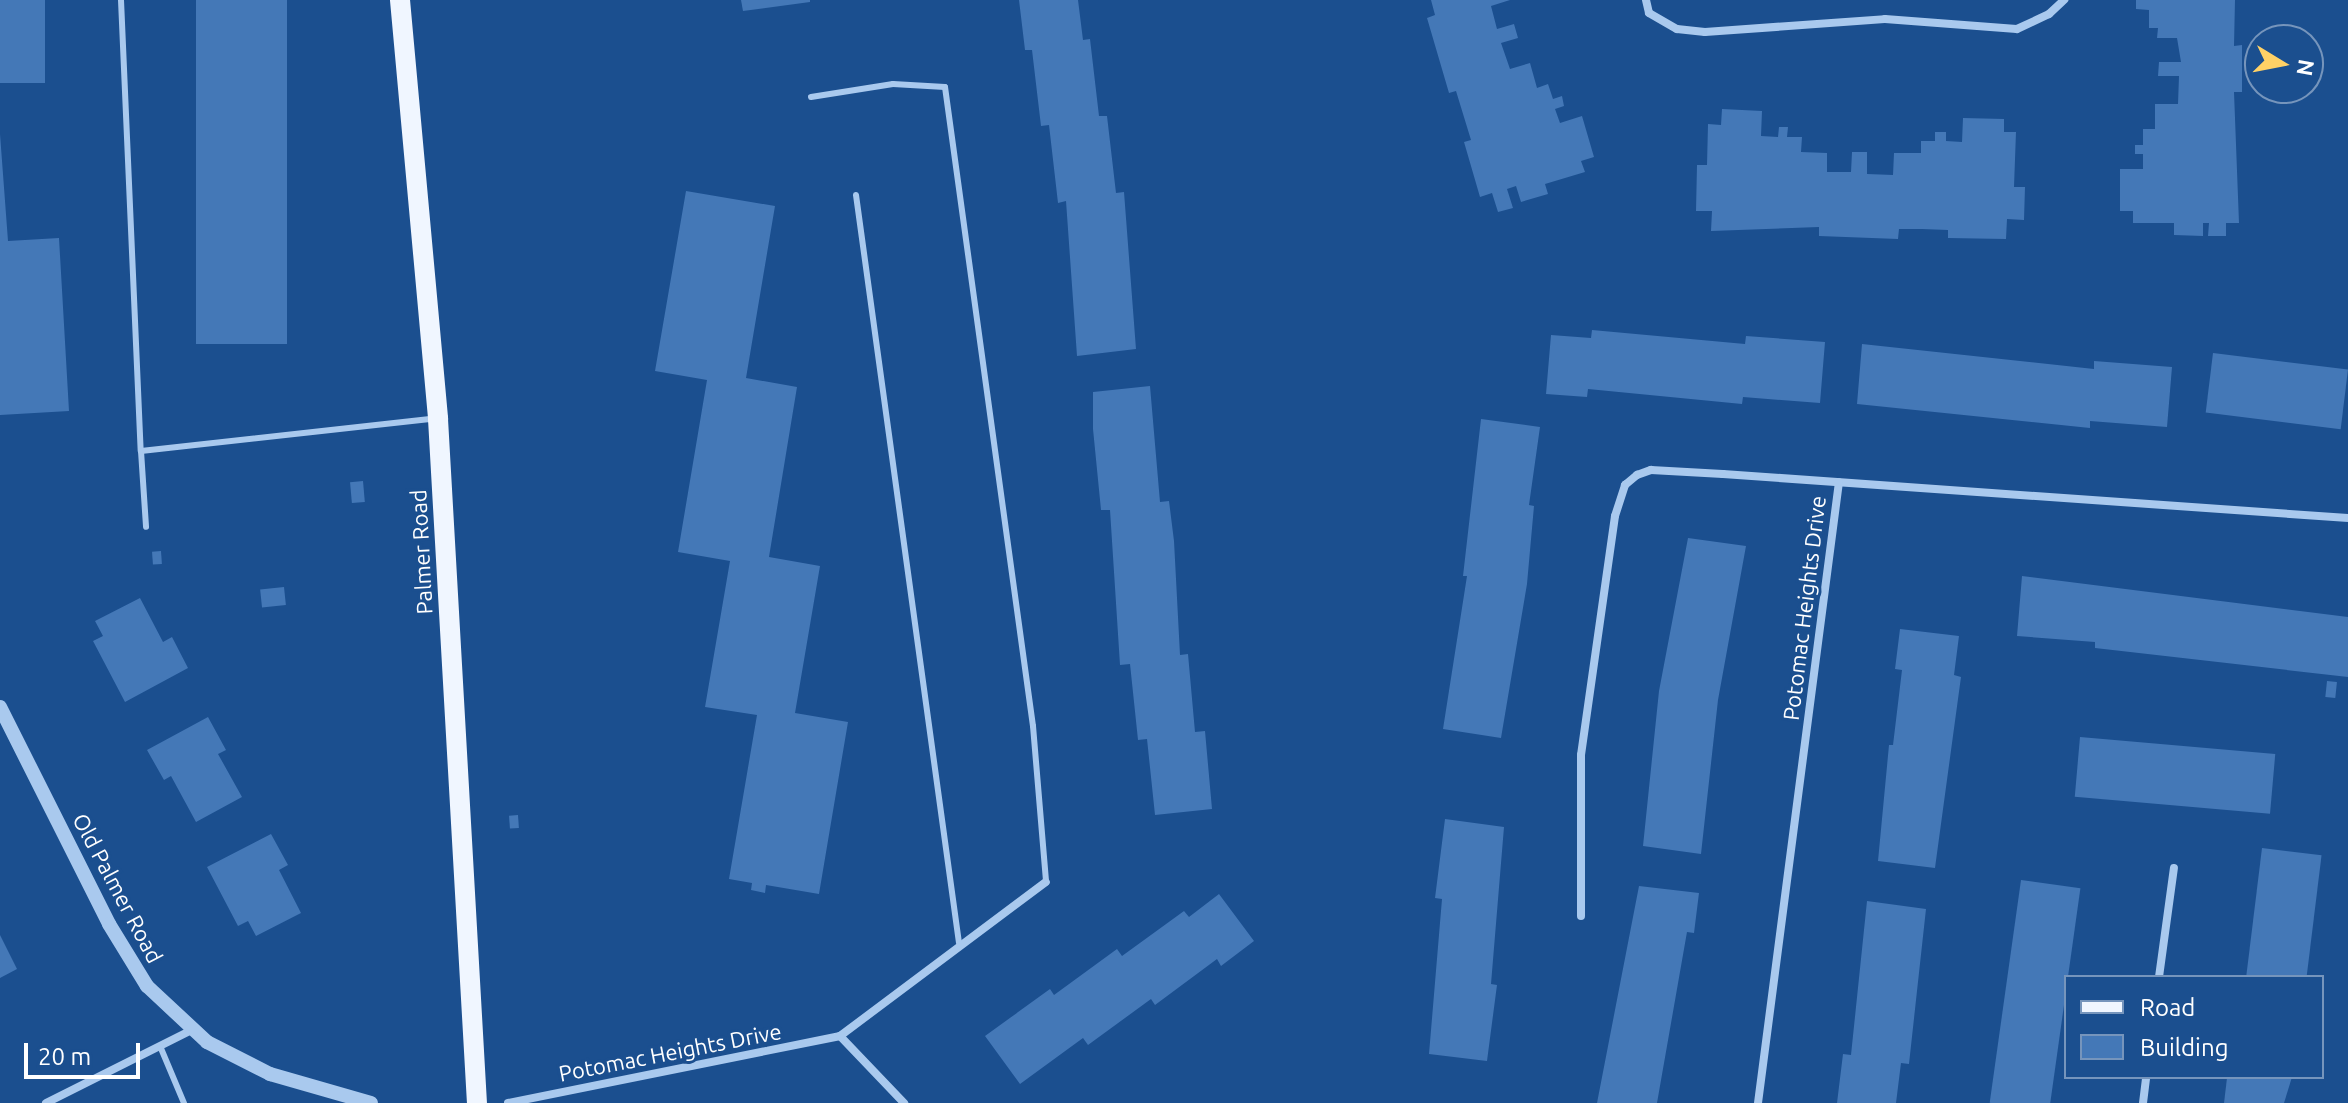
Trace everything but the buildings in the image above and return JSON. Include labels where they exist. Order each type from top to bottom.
[{"type":"main road","name":"Palmer Road","points":[[400,0],[438,419],[477,1103]]},
{"type":"street","points":[[1646,0],[1649,13],[1677,29],[1705,32],[1885,19],[2017,29],[2049,14],[2064,0]]},
{"type":"street","points":[[1581,916],[1581,755],[1613,531],[1625,485],[1651,470],[1839,482]]},
{"type":"street","name":"Potomac Heights Drive","points":[[1758,1103],[1839,482],[2348,518]]},
{"type":"street","name":"Old Palmer Road","points":[[0,707],[109,924],[147,986],[192,1030],[270,1074],[371,1103]]},
{"type":"street","points":[[2159,975],[2174,868]]},
{"type":"street","name":"Potomac Heights Drive","points":[[508,1103],[840,1036],[959,943],[1046,882]]},
{"type":"street","points":[[46,1103],[192,1030]]},
{"type":"street","points":[[840,1036],[904,1103]]},
{"type":"street","points":[[2143,1103],[2146,1079]]},
{"type":"lane","points":[[121,0],[146,527]]},
{"type":"lane","points":[[811,97],[893,84],[945,87],[1033,726],[1046,882]]},
{"type":"lane","points":[[856,195],[959,943]]},
{"type":"lane","points":[[141,451],[438,419]]},
{"type":"lane","points":[[160,1046],[184,1103]]}]
